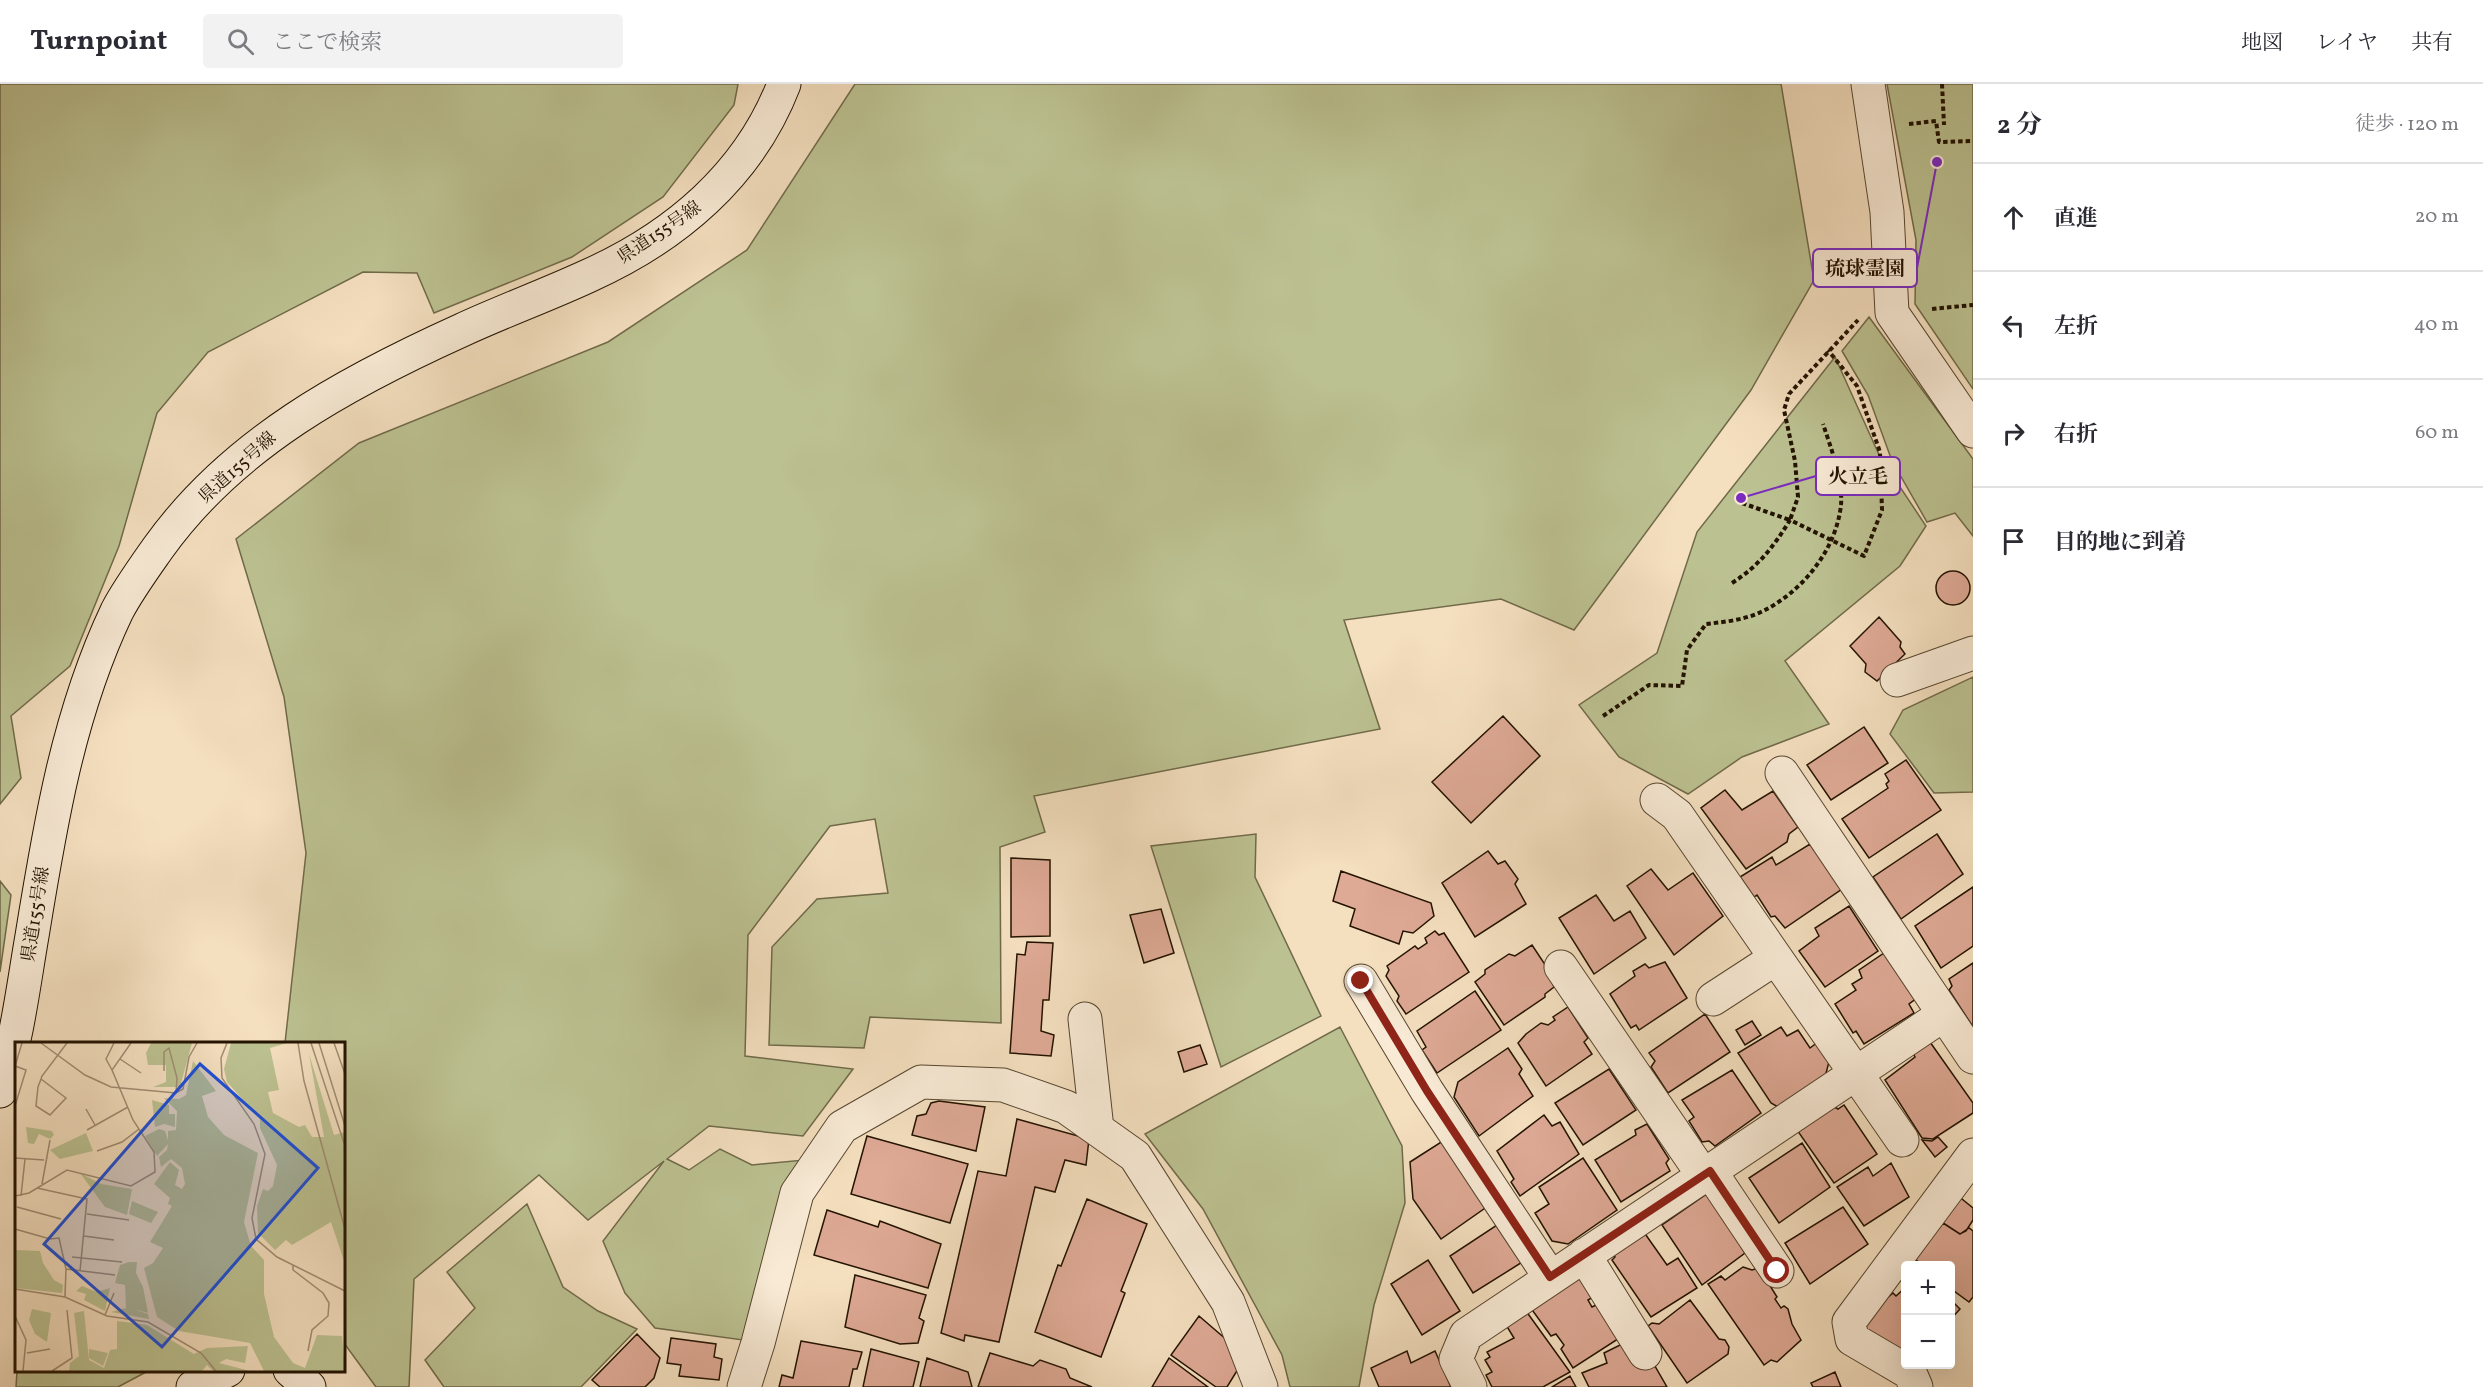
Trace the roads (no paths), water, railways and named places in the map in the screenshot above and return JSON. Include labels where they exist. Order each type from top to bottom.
[{"type":"street","name":"県道155号線","points":[[0,1091],[8,1069],[17,1024],[46,853],[73,724],[118,609],[159,546],[205,492],[260,441],[313,406],[462,330],[591,275],[636,251],[678,222],[717,191],[750,150],[771,114],[784,84]]},
{"type":"street","points":[[1868,84],[1887,212],[1890,305],[1899,322],[1973,431]]},
{"type":"street","points":[[1897,680],[1973,653]]},
{"type":"street","points":[[1782,773],[1973,1057]]},
{"type":"street","points":[[1658,800],[1677,815],[1902,1140]]},
{"type":"street","points":[[1713,999],[1776,958]]},
{"type":"street","points":[[1562,967],[1777,1271]]},
{"type":"street","points":[[1361,981],[1427,1091],[1550,1277]]},
{"type":"street","points":[[1470,1387],[1456,1359],[1466,1335],[1944,1014]]},
{"type":"street","points":[[1085,1019],[1097,1129]]},
{"type":"street","points":[[744,1387],[797,1193],[842,1127],[921,1082],[1002,1085],[1066,1107],[1135,1156],[1228,1302],[1261,1387]]},
{"type":"street","points":[[1916,1387],[1910,1373],[1852,1339],[1849,1322],[1973,1155]]},
{"type":"street","points":[[1584,1255],[1645,1353]]},
{"type":"street","points":[[193,1387],[226,1372]]},
{"type":"place","name":"琉球霊園","points":[[1937,162]]},
{"type":"place","name":"火立毛","points":[[1741,498]]}]
